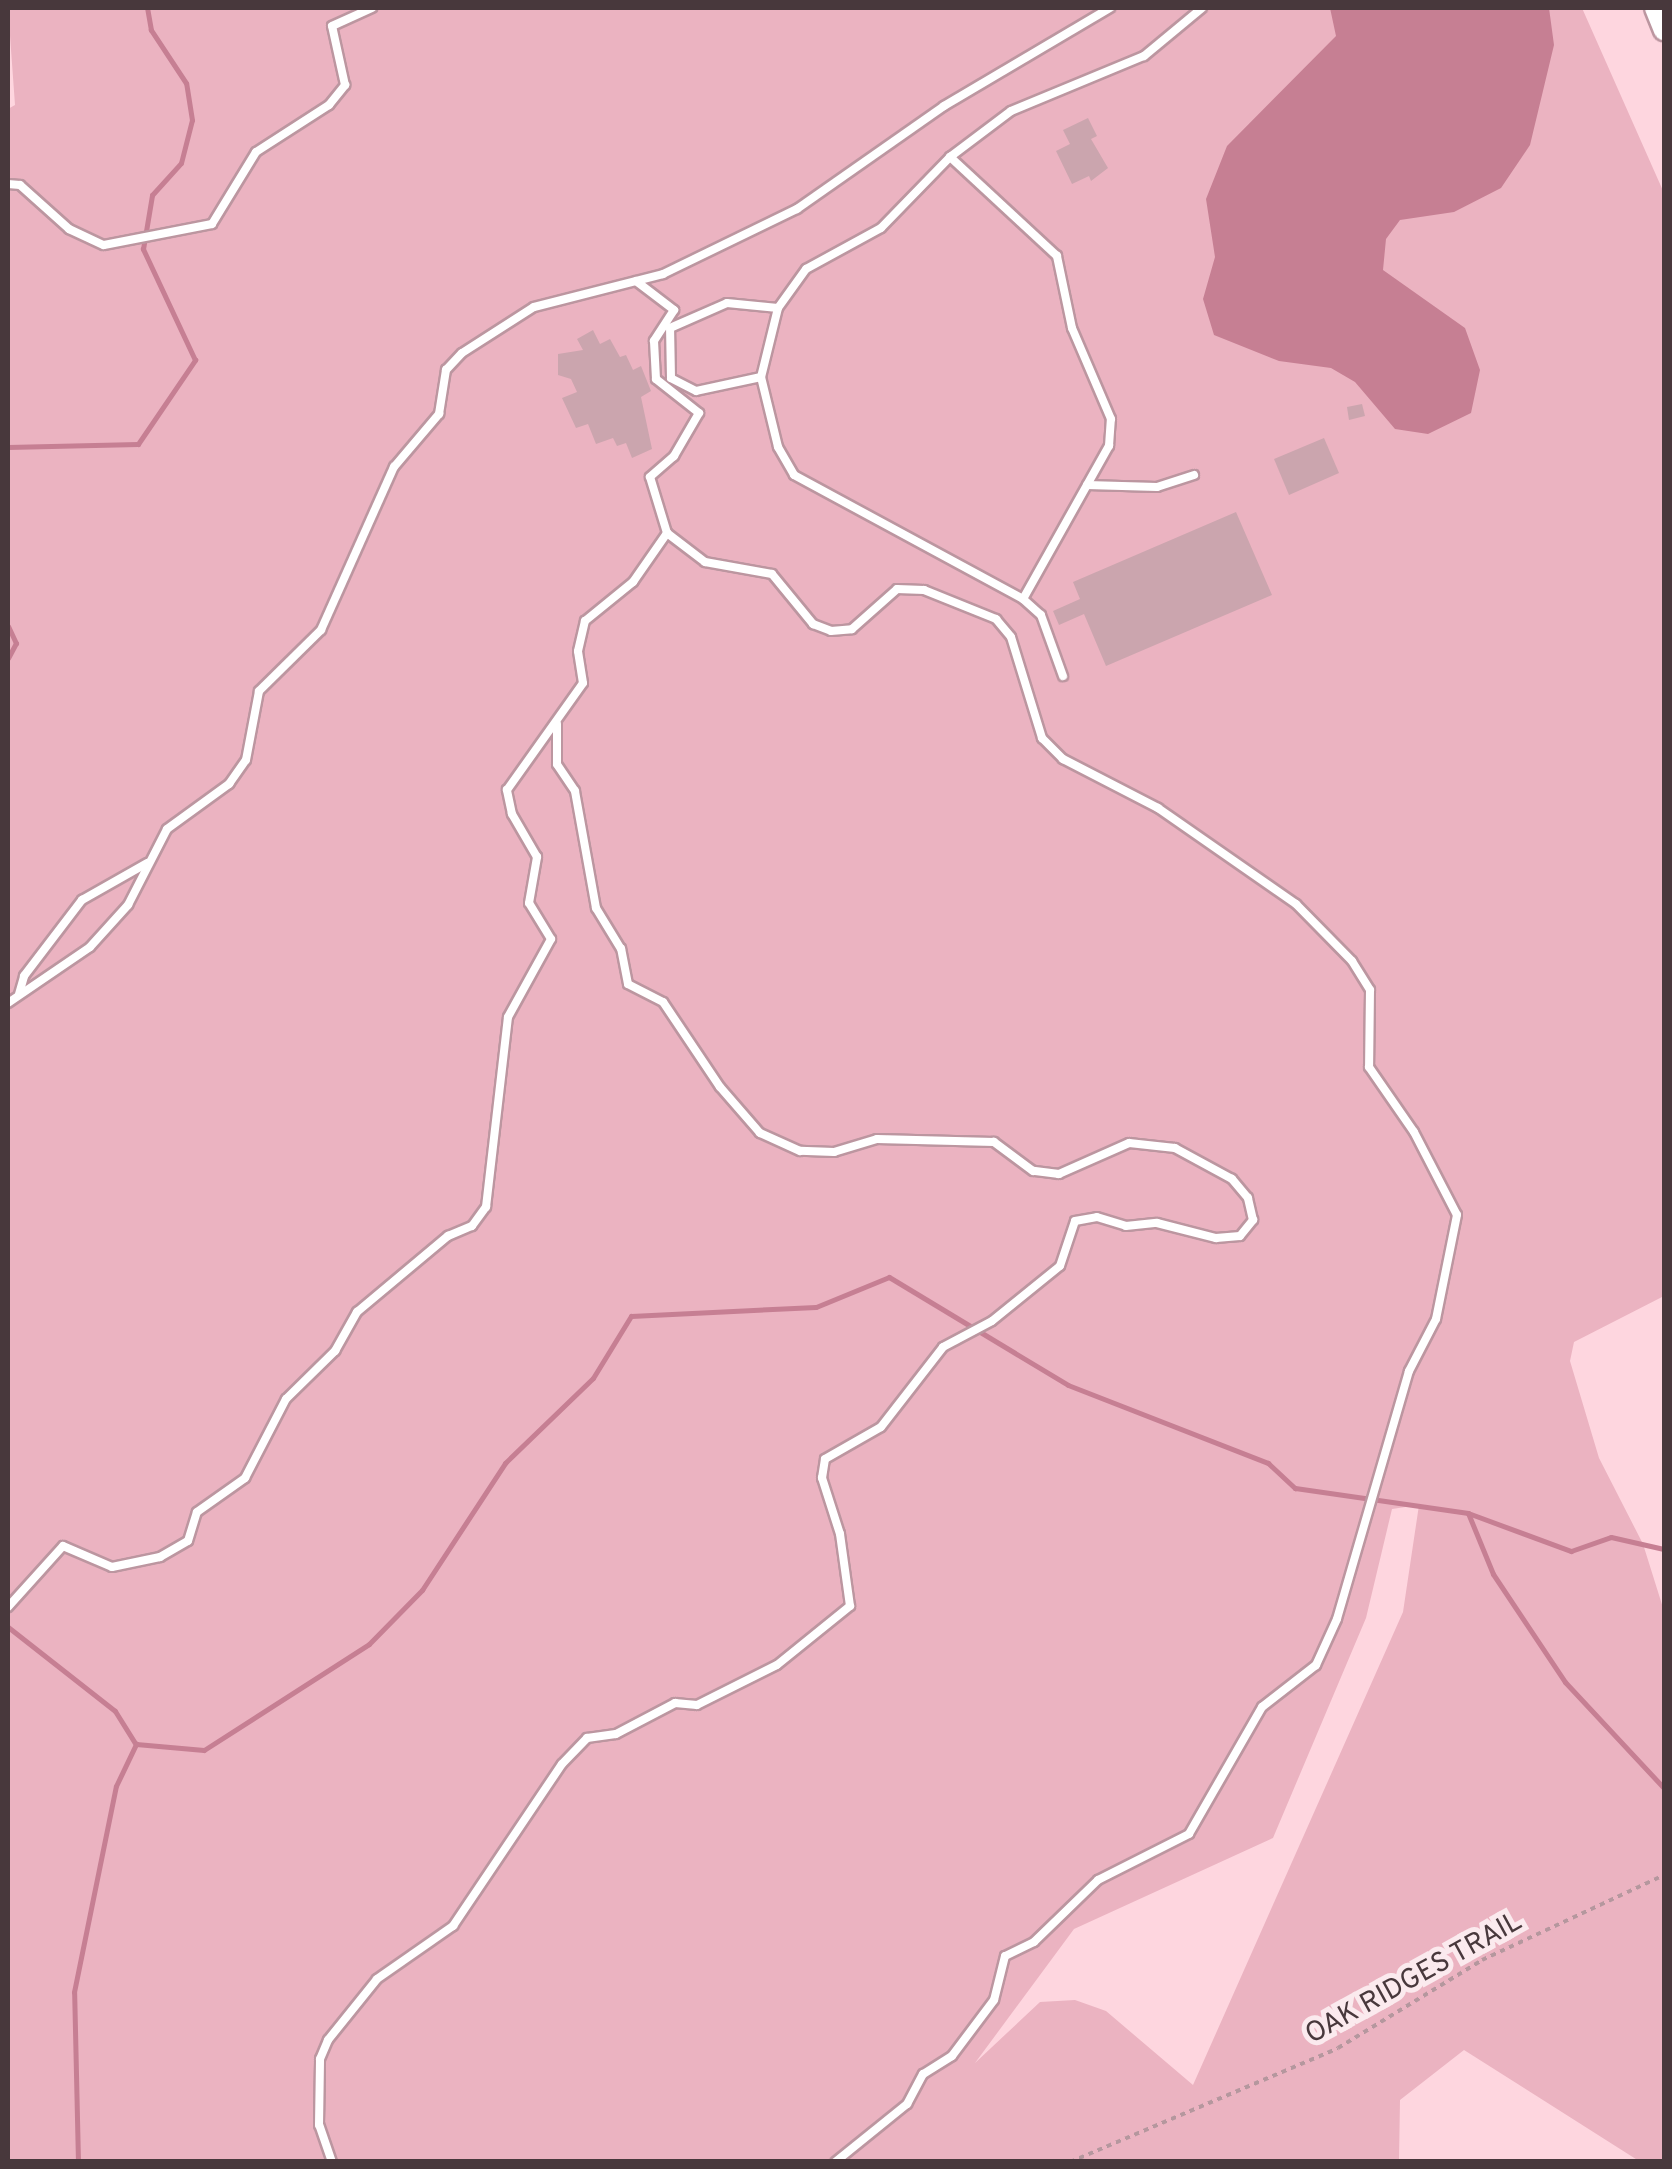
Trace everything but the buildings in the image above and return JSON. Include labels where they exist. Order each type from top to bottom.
[{"type":"street","points":[[1655,8],[1664,30]]},
{"type":"lane","points":[[8,184],[20,185],[68,229],[104,245],[212,224],[256,152],[329,105],[346,84],[332,26],[372,8]]},
{"type":"lane","points":[[8,1004],[90,948],[128,905],[166,828],[228,784],[246,760],[259,691],[321,630],[394,467],[439,414],[446,370],[488,332],[534,307],[636,281],[796,209],[944,106],[1110,8]]},
{"type":"lane","points":[[1063,676],[1041,616],[1024,599],[794,475],[778,447],[762,377],[778,308],[806,270],[881,228],[950,157],[1011,111],[1144,56],[1202,8]]},
{"type":"lane","points":[[950,157],[1057,256],[1072,328],[1111,419],[1108,446],[1024,599]]},
{"type":"lane","points":[[636,281],[674,310],[654,341],[656,379],[700,413],[674,456],[650,477],[668,533],[705,562],[772,574],[813,624],[831,631],[852,629],[897,589],[924,590],[996,620],[1012,636],[1031,709],[1052,748],[1092,778],[1158,808],[1296,904],[1352,962],[1370,990],[1369,1067],[1414,1132],[1456,1215],[1436,1319],[1409,1371],[1337,1619],[1316,1665],[1262,1707],[1189,1834],[1098,1880],[1034,1942],[1005,1956],[994,2000],[952,2056],[922,2074],[907,2104],[835,2162]]},
{"type":"lane","points":[[762,377],[696,391],[671,378],[670,328],[727,303],[778,308]]},
{"type":"lane","points":[[1087,485],[1157,487],[1194,475]]},
{"type":"lane","points":[[8,1607],[64,1546],[112,1567],[160,1557],[188,1541],[198,1512],[245,1478],[286,1399],[323,1366],[357,1312],[448,1236],[472,1226],[486,1207],[508,1016],[551,939],[529,903],[537,857],[512,814],[507,790],[583,683],[578,651],[585,622],[632,582],[668,533]]},
{"type":"lane","points":[[332,2162],[319,2125],[320,2060],[328,2040],[377,1979],[453,1926],[562,1764],[588,1738],[616,1734],[675,1703],[697,1706],[777,1664],[850,1606],[840,1534],[822,1478],[826,1459],[882,1426],[943,1347],[992,1321],[1060,1266],[1075,1221],[1097,1217],[1126,1226],[1156,1223],[1216,1238],[1240,1236],[1253,1220],[1248,1198],[1232,1179],[1175,1148],[1129,1143],[1059,1174],[1032,1171],[994,1142],[877,1139],[834,1152],[800,1152],[760,1133],[663,1002],[628,984],[621,948],[596,908],[575,791],[557,764],[553,740],[560,712]]},
{"type":"lane","points":[[19,994],[24,976],[82,900],[147,863]]},
{"type":"path","name":"OAK RIDGES TRAIL","points":[[1070,2162],[1338,2048],[1482,1960],[1664,1875]]},
{"type":"shaded area","points":[[8,8],[1582,8],[1664,193],[1664,1296],[1574,1342],[1570,1361],[1599,1458],[1643,1544],[1664,1611],[1664,2161],[1639,2161],[1464,2050],[1400,2100],[1399,2161],[8,2162],[8,109],[15,105]],"holes":[[[1419,1505],[1403,1612],[1193,2085],[1106,2011],[1075,2000],[1040,2002],[975,2063],[1074,1929],[1273,1838],[1366,1618],[1392,1509]]]},
{"type":"shaded area","points":[[1330,8],[1549,8],[1554,45],[1530,145],[1501,188],[1454,212],[1400,220],[1386,239],[1383,270],[1465,328],[1480,370],[1471,413],[1428,434],[1395,429],[1355,382],[1331,368],[1279,361],[1214,335],[1203,299],[1215,257],[1206,199],[1227,146],[1336,36]]},
{"type":"waterway","points":[[8,447],[138,444],[195,360],[143,249],[152,195],[181,163],[192,120],[186,83],[151,30],[147,8]]},
{"type":"waterway","points":[[8,626],[16,643],[8,658]]},
{"type":"waterway","points":[[136,1744],[204,1750],[369,1644],[422,1590],[505,1463],[593,1378],[631,1316],[816,1307],[889,1277],[1068,1385],[1268,1463],[1295,1488],[1468,1513],[1571,1551],[1611,1537],[1664,1549]]},
{"type":"waterway","points":[[1468,1513],[1493,1574],[1565,1682],[1664,1788]]},
{"type":"waterway","points":[[8,1627],[115,1711],[136,1744]]},
{"type":"waterway","points":[[78,2162],[74,1992],[116,1786],[136,1744]]}]
